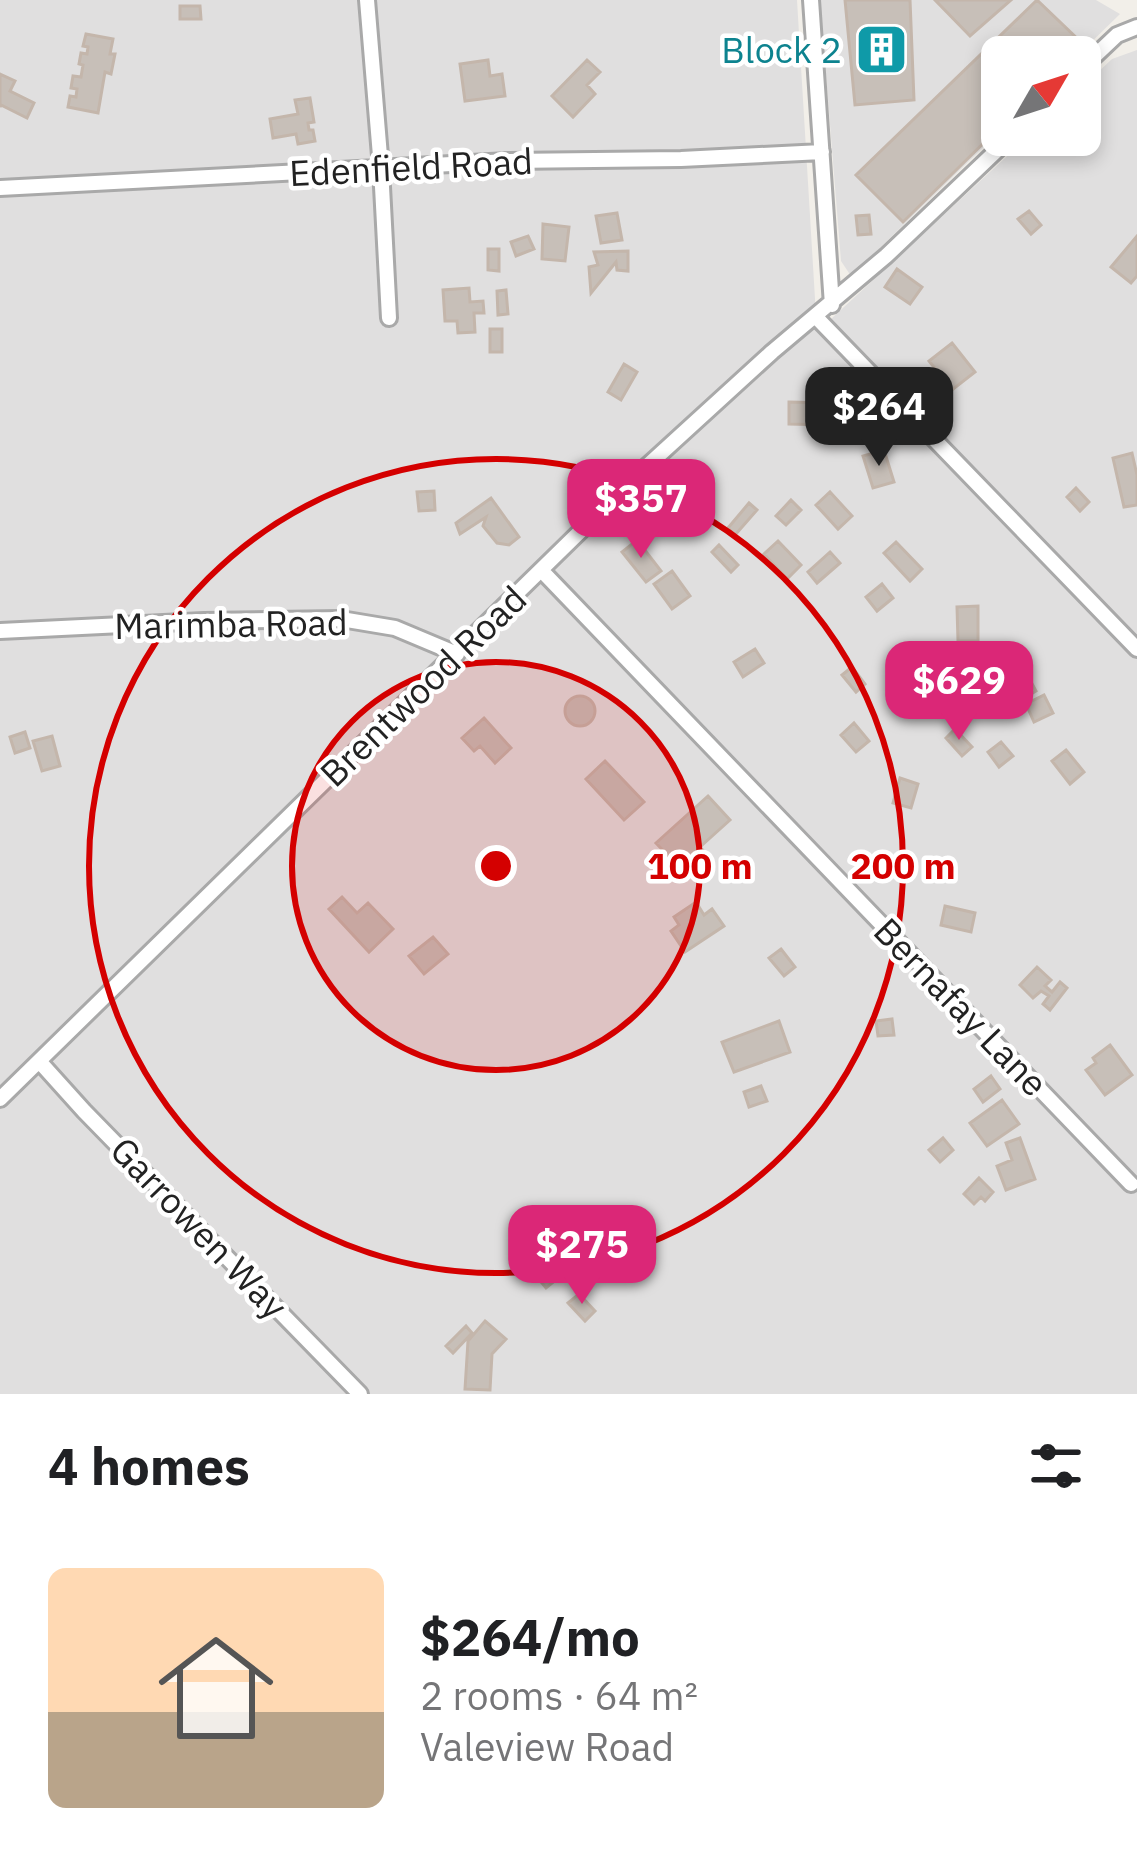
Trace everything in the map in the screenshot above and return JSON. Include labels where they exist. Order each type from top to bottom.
[{"type":"street","points":[[367,0],[389,318]]},
{"type":"street","points":[[812,0],[832,305]]},
{"type":"street","points":[[1101,50],[1117,34],[1137,27]]},
{"type":"street","name":"Edenfield Road","points":[[0,188],[508,161],[822,152]]},
{"type":"street","name":"Brentwood Road","points":[[0,1099],[646,467],[772,352],[832,305],[990,156]]},
{"type":"street","points":[[816,317],[1137,650]]},
{"type":"street","name":"Bernafay Lane","points":[[542,571],[1131,1184]]},
{"type":"street","name":"Marimba Road","points":[[0,631],[341,619],[395,628],[457,654]]},
{"type":"street","name":"Garrowen Way","points":[[39,1060],[360,1394]]},
{"type":"shaded area","points":[[0,0],[797,0],[817,332],[1007,156],[1101,156],[1101,69],[1112,59],[1137,50],[1137,1394],[0,1394]]},
{"type":"shaded area","points":[[820,0],[1096,0],[1120,14],[1097,36],[981,36],[981,149],[851,276],[841,261]]},
{"type":"building","name":"Block 2","points":[[845,0],[910,0],[914,100],[855,105]]},
{"type":"building","points":[[935,0],[1011,0],[970,36]]},
{"type":"building","points":[[1037,0],[1075,36],[1000,36]]},
{"type":"building","points":[[180,6],[200,6],[201,19],[180,19]]},
{"type":"building","points":[[86,34],[113,39],[111,74],[105,72],[98,113],[68,107],[70,96],[76,97],[77,89],[71,88],[73,76],[81,77],[81,53],[87,54]]},
{"type":"building","points":[[981,54],[981,146],[903,222],[856,175]]},
{"type":"building","points":[[488,60],[490,76],[502,74],[505,96],[465,101],[460,64]]},
{"type":"building","points":[[587,60],[600,72],[587,85],[595,94],[573,117],[552,96]]},
{"type":"building","points":[[0,74],[15,81],[10,91],[34,103],[27,118],[0,107]]},
{"type":"building","points":[[310,98],[314,122],[308,123],[315,141],[298,144],[296,134],[273,138],[270,119],[298,114],[295,100]]},
{"type":"building","points":[[1029,211],[1041,225],[1031,234],[1018,219]]},
{"type":"building","points":[[617,213],[622,240],[601,243],[596,216]]},
{"type":"building","points":[[869,215],[871,234],[858,235],[856,216]]},
{"type":"building","points":[[543,224],[569,227],[565,261],[542,259]]},
{"type":"building","points":[[528,236],[534,249],[516,256],[511,242]]},
{"type":"building","points":[[1137,236],[1137,276],[1131,283],[1111,267]]},
{"type":"building","points":[[488,249],[499,249],[499,271],[488,270]]},
{"type":"building","points":[[628,251],[628,271],[617,270],[616,262],[591,293],[589,267],[598,265],[594,252]]},
{"type":"building","points":[[897,269],[922,287],[910,304],[885,287]]},
{"type":"building","points":[[469,288],[470,302],[483,301],[484,313],[474,313],[475,332],[458,333],[457,321],[445,321],[443,290]]},
{"type":"building","points":[[506,290],[508,314],[498,315],[497,291]]},
{"type":"building","points":[[490,329],[502,329],[502,352],[490,352]]},
{"type":"building","points":[[952,343],[975,372],[952,390],[929,361]]},
{"type":"building","points":[[624,364],[637,372],[621,400],[608,392]]},
{"type":"building","points":[[789,402],[829,403],[829,425],[789,424]]},
{"type":"building","points":[[884,450],[894,482],[873,488],[863,456]]},
{"type":"building","points":[[1132,453],[1137,505],[1124,507],[1113,458]]},
{"type":"building","points":[[1076,488],[1089,502],[1080,511],[1067,497]]},
{"type":"building","points":[[434,491],[435,510],[419,511],[417,492]]},
{"type":"building","points":[[830,492],[852,516],[838,529],[816,505]]},
{"type":"building","points":[[491,498],[519,537],[509,545],[497,543],[483,526],[486,517],[460,534],[456,523]]},
{"type":"building","points":[[791,500],[801,510],[786,525],[776,516]]},
{"type":"building","points":[[749,503],[757,510],[735,535],[728,528]]},
{"type":"building","points":[[637,540],[661,571],[646,582],[622,552]]},
{"type":"building","points":[[778,541],[801,565],[787,579],[764,554]]},
{"type":"building","points":[[896,542],[922,569],[910,581],[884,553]]},
{"type":"building","points":[[719,545],[738,565],[731,572],[712,552]]},
{"type":"building","points":[[830,552],[840,563],[817,583],[808,572]]},
{"type":"building","points":[[672,571],[690,596],[672,609],[654,584]]},
{"type":"building","points":[[882,584],[893,598],[877,611],[866,597]]},
{"type":"building","points":[[978,606],[978,641],[958,641],[957,607]]},
{"type":"building","points":[[755,649],[764,663],[743,677],[734,662]]},
{"type":"building","points":[[1018,658],[1036,691],[1010,707],[991,673]]},
{"type":"building","points":[[852,667],[865,684],[856,692],[842,675]]},
{"type":"building","points":[[1044,695],[1053,713],[1034,722],[1026,704]]},
{"type":"building","points":[[580,696],[591,700],[595,711],[591,722],[580,726],[569,722],[565,711],[569,700]]},
{"type":"building","points":[[484,718],[511,748],[495,763],[480,746],[474,751],[462,738]]},
{"type":"building","points":[[854,723],[869,741],[856,752],[841,735]]},
{"type":"building","points":[[955,729],[972,747],[962,756],[946,738]]},
{"type":"building","points":[[25,732],[30,748],[15,753],[10,737]]},
{"type":"building","points":[[52,736],[60,766],[42,771],[33,741]]},
{"type":"building","points":[[1001,742],[1013,756],[999,767],[988,752]]},
{"type":"building","points":[[1066,750],[1084,772],[1070,784],[1052,761]]},
{"type":"building","points":[[605,761],[644,802],[624,820],[586,779]]},
{"type":"building","points":[[900,778],[918,784],[911,808],[893,803]]},
{"type":"building","points":[[708,796],[730,820],[700,847],[709,857],[697,868],[689,859],[680,868],[656,843]]},
{"type":"building","points":[[342,897],[357,913],[368,903],[393,929],[369,952],[329,909]]},
{"type":"building","points":[[696,902],[704,915],[712,909],[724,926],[685,952],[671,931],[679,925],[674,917]]},
{"type":"building","points":[[945,906],[975,913],[971,932],[941,925]]},
{"type":"building","points":[[433,937],[448,954],[424,974],[409,956]]},
{"type":"building","points":[[781,949],[795,967],[784,976],[769,958]]},
{"type":"building","points":[[1037,967],[1051,980],[1045,986],[1052,992],[1060,982],[1067,988],[1050,1010],[1043,1004],[1049,996],[1041,991],[1033,998],[1020,985]]},
{"type":"building","points":[[892,1019],[894,1035],[878,1036],[876,1021]]},
{"type":"building","points":[[779,1021],[790,1052],[734,1072],[722,1042]]},
{"type":"building","points":[[1110,1045],[1132,1075],[1105,1095],[1086,1070]]},
{"type":"building","points":[[991,1076],[1000,1089],[983,1102],[974,1089]]},
{"type":"building","points":[[761,1086],[767,1101],[749,1107],[744,1092]]},
{"type":"building","points":[[1002,1100],[1019,1124],[987,1146],[970,1123]]},
{"type":"building","points":[[943,1138],[953,1150],[940,1162],[929,1150]]},
{"type":"building","points":[[1020,1138],[1035,1179],[1006,1190],[997,1166],[1012,1160],[1006,1143]]},
{"type":"building","points":[[979,1178],[993,1192],[974,1204],[964,1194]]},
{"type":"building","points":[[543,1262],[557,1279],[546,1288],[532,1271]]},
{"type":"building","points":[[579,1294],[595,1311],[585,1321],[568,1303]]},
{"type":"building","points":[[485,1321],[506,1339],[492,1354],[490,1390],[465,1389],[468,1341]]},
{"type":"building","points":[[466,1326],[472,1333],[453,1353],[446,1346]]},
{"type":"place","name":"Block 2","points":[[881,50]]}]
